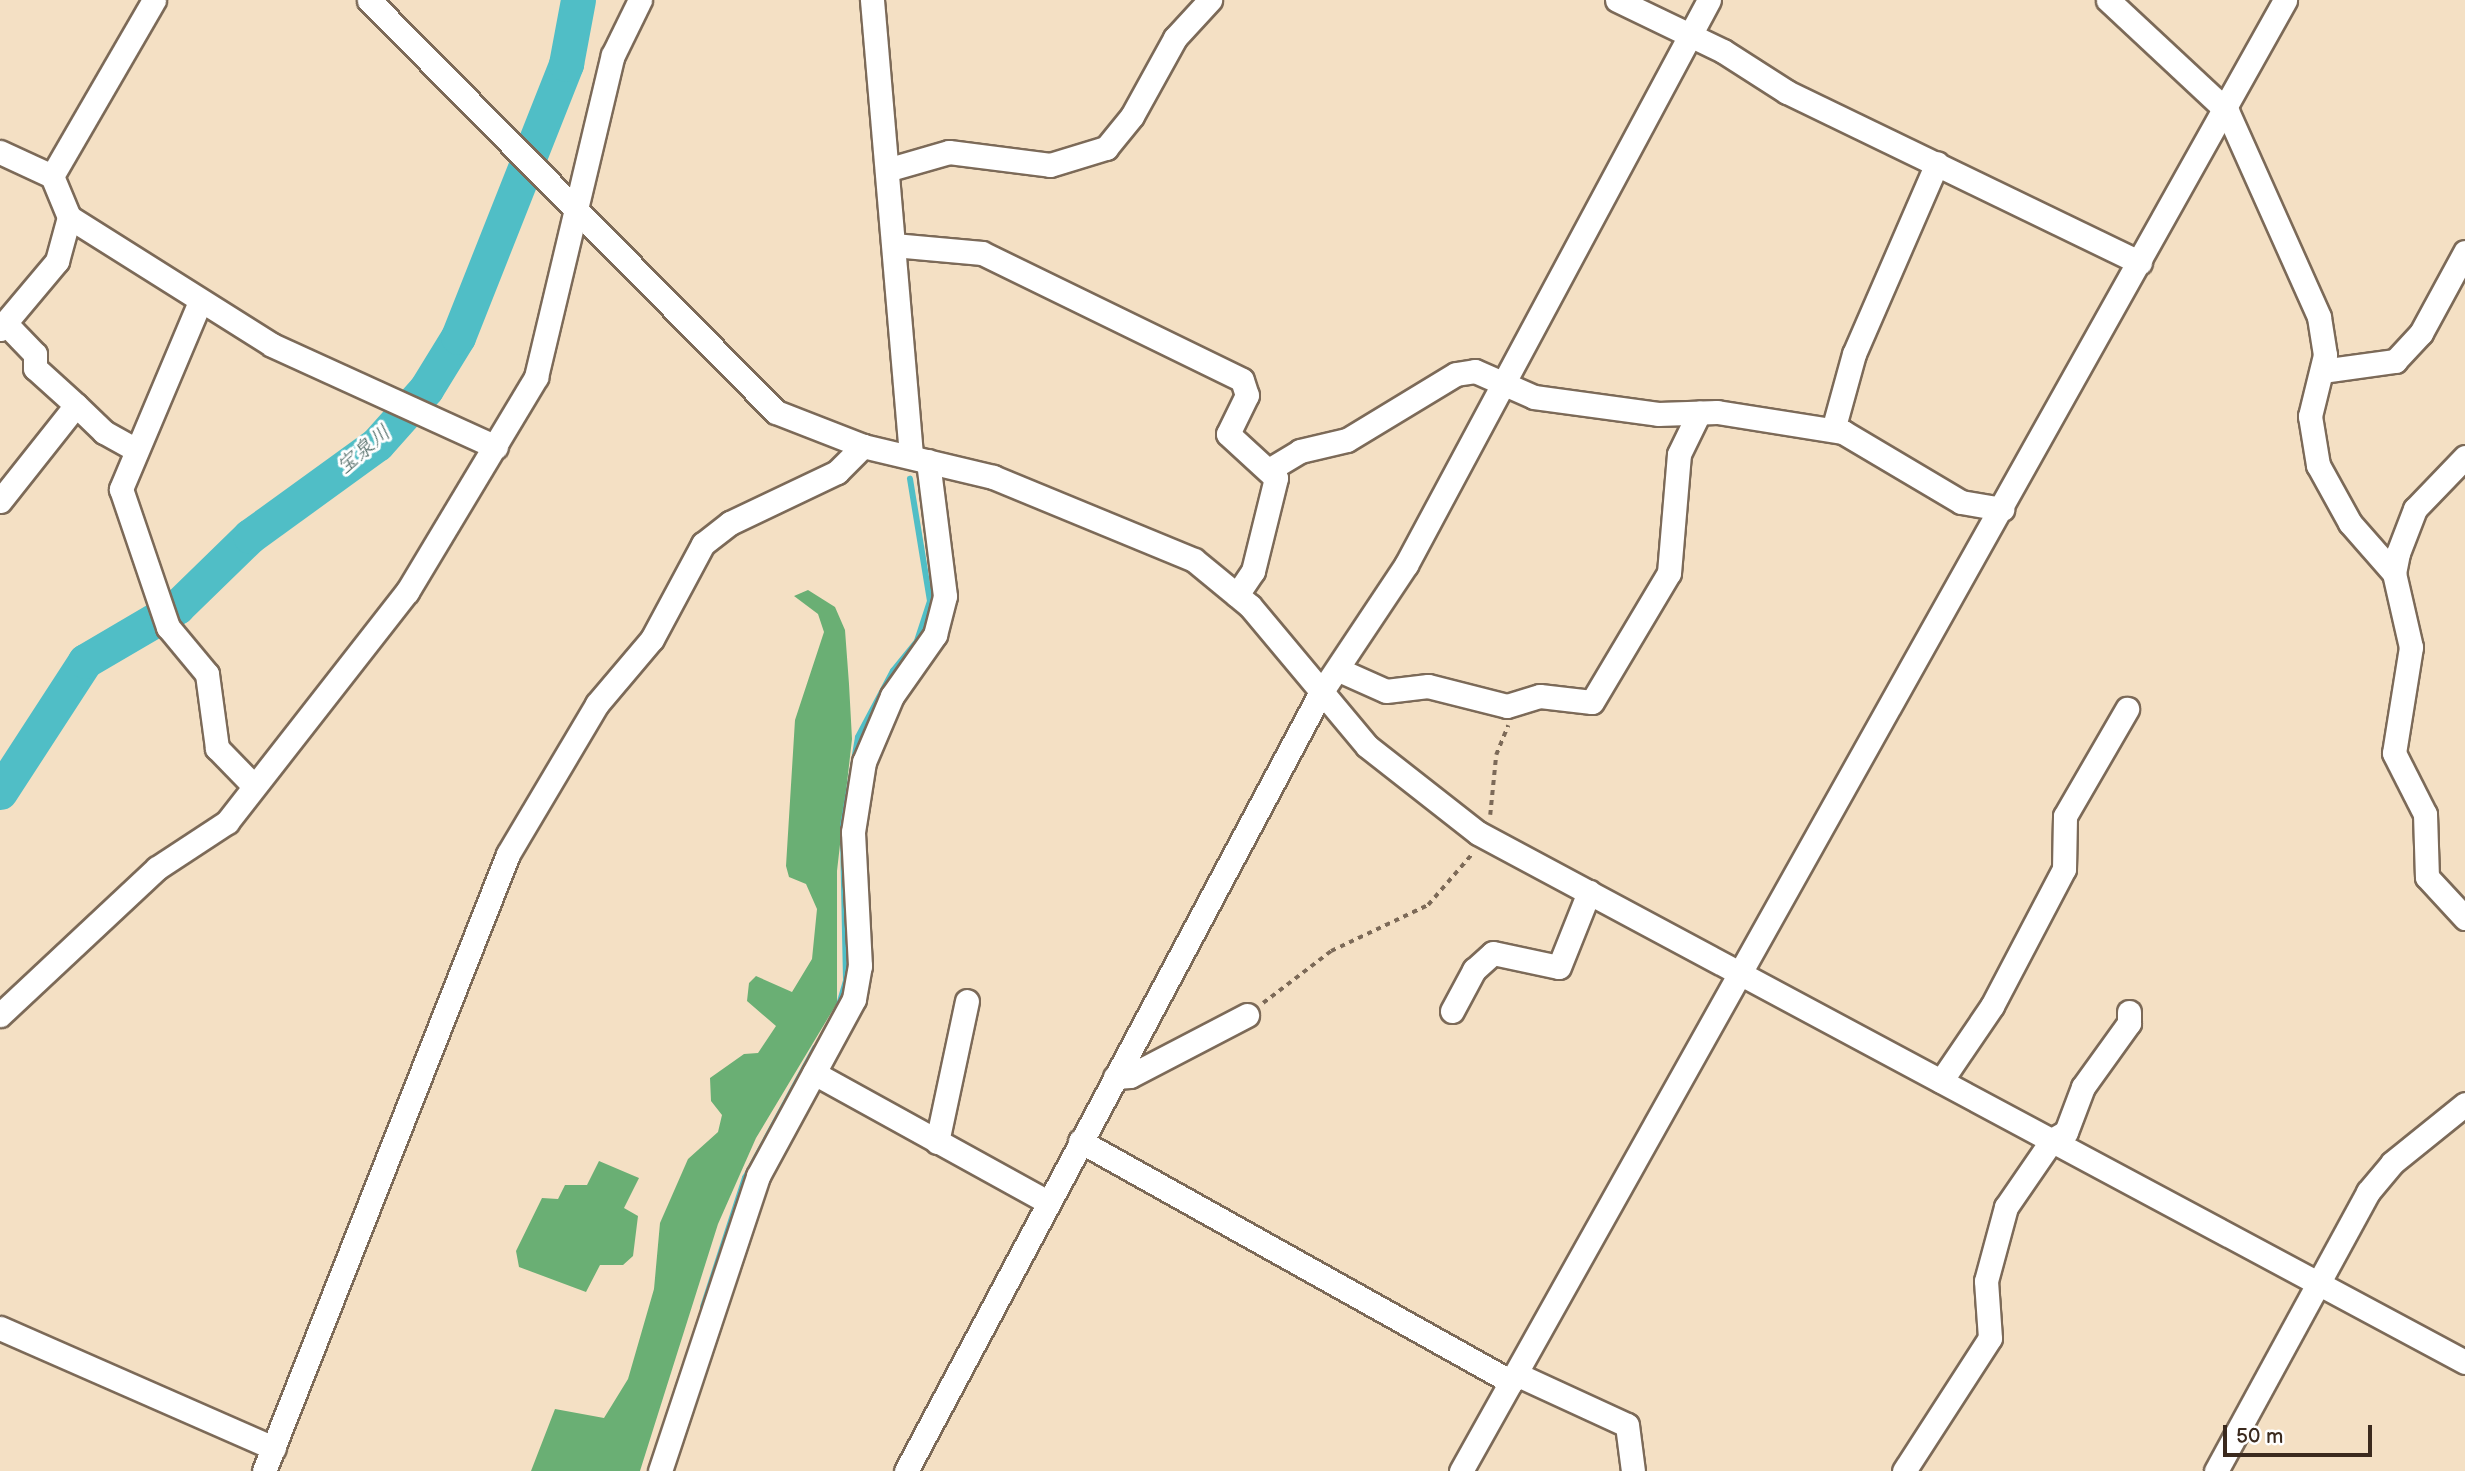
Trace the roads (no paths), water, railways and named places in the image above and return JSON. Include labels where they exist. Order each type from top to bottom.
[{"type":"street","points":[[52,176],[154,0]]},
{"type":"street","points":[[369,0],[776,412],[863,446],[993,477],[1151,538],[1194,560],[1237,595],[1367,746],[1483,835],[2465,1362]]},
{"type":"street","points":[[0,1014],[157,868],[227,822],[253,785],[407,592],[496,447],[542,360],[613,55],[640,0]]},
{"type":"street","points":[[660,1471],[743,1213],[776,1136],[848,1017],[860,966],[853,832],[871,738],[942,613],[945,578],[919,458],[894,245],[890,169],[872,0]]},
{"type":"street","points":[[890,169],[949,152],[1049,166],[1106,148],[1132,116],[1175,38],[1210,0]]},
{"type":"street","points":[[1616,0],[1691,36],[1787,92],[2140,263]]},
{"type":"street","points":[[906,1471],[1321,694],[1406,565],[1709,0]]},
{"type":"street","points":[[2108,0],[2227,111],[2310,288],[2323,332],[2322,371],[2310,416],[2318,465],[2344,515],[2394,573],[2411,647],[2394,754],[2426,814],[2427,877],[2465,918]]},
{"type":"street","points":[[1461,1471],[2227,111],[2285,0]]},
{"type":"street","points":[[0,152],[52,176],[69,217],[199,304],[425,418],[496,447]]},
{"type":"street","points":[[1833,430],[1854,354],[1937,163]]},
{"type":"street","points":[[69,217],[57,261],[3,326],[35,354],[34,368],[104,432],[136,450]]},
{"type":"street","points":[[894,245],[982,253],[1234,374],[1247,395],[1228,434],[1231,442],[1272,468]]},
{"type":"street","points":[[2322,371],[2395,361],[2421,333],[2465,252]]},
{"type":"street","points":[[199,304],[136,450],[122,496],[164,616],[207,674],[217,748],[253,785]]},
{"type":"street","points":[[1272,468],[1300,451],[1347,440],[1456,374],[1475,370],[1504,384],[1572,403],[1699,413],[1833,430],[1961,502],[2002,509]]},
{"type":"street","points":[[0,501],[76,405]]},
{"type":"street","points":[[1339,670],[1386,691],[1428,686],[1516,706],[1540,696],[1592,702],[1644,622],[1669,573],[1679,454],[1699,413]]},
{"type":"street","points":[[264,1471],[508,854],[597,704],[652,639],[703,544],[730,523],[837,472],[863,446]]},
{"type":"street","points":[[2394,573],[2415,509],[2465,457]]},
{"type":"street","points":[[1237,595],[1253,571],[1275,492],[1272,468]]},
{"type":"street","points":[[1941,1081],[1992,1006],[2064,869],[2065,816],[2127,709]]},
{"type":"street","points":[[1452,1011],[1474,970],[1493,953],[1559,967],[1589,892]]},
{"type":"street","points":[[937,1142],[967,1001]]},
{"type":"street","points":[[1904,1471],[1990,1338],[1986,1281],[1999,1224],[2052,1140],[2066,1132],[2083,1087],[2129,1023],[2129,1012]]},
{"type":"street","points":[[1115,1077],[1130,1076],[1247,1015]]},
{"type":"street","points":[[814,1073],[1048,1202]]},
{"type":"street","points":[[2216,1471],[2378,1178],[2465,1104]]},
{"type":"street","points":[[1080,1141],[1513,1378],[1627,1425],[1633,1471]]},
{"type":"street","points":[[0,1328],[274,1448]]},
{"type":"waterway","name":"宝泉川","points":[[0,792],[85,661],[177,607],[250,536],[377,444],[426,389],[458,337],[566,64],[578,0]]},
{"type":"waterway","points":[[843,825],[858,737],[893,671],[917,641],[930,601],[910,479]]},
{"type":"waterway","points":[[839,1005],[846,980],[843,835]]},
{"type":"waterway","points":[[703,1307],[745,1178],[815,1048]]}]
